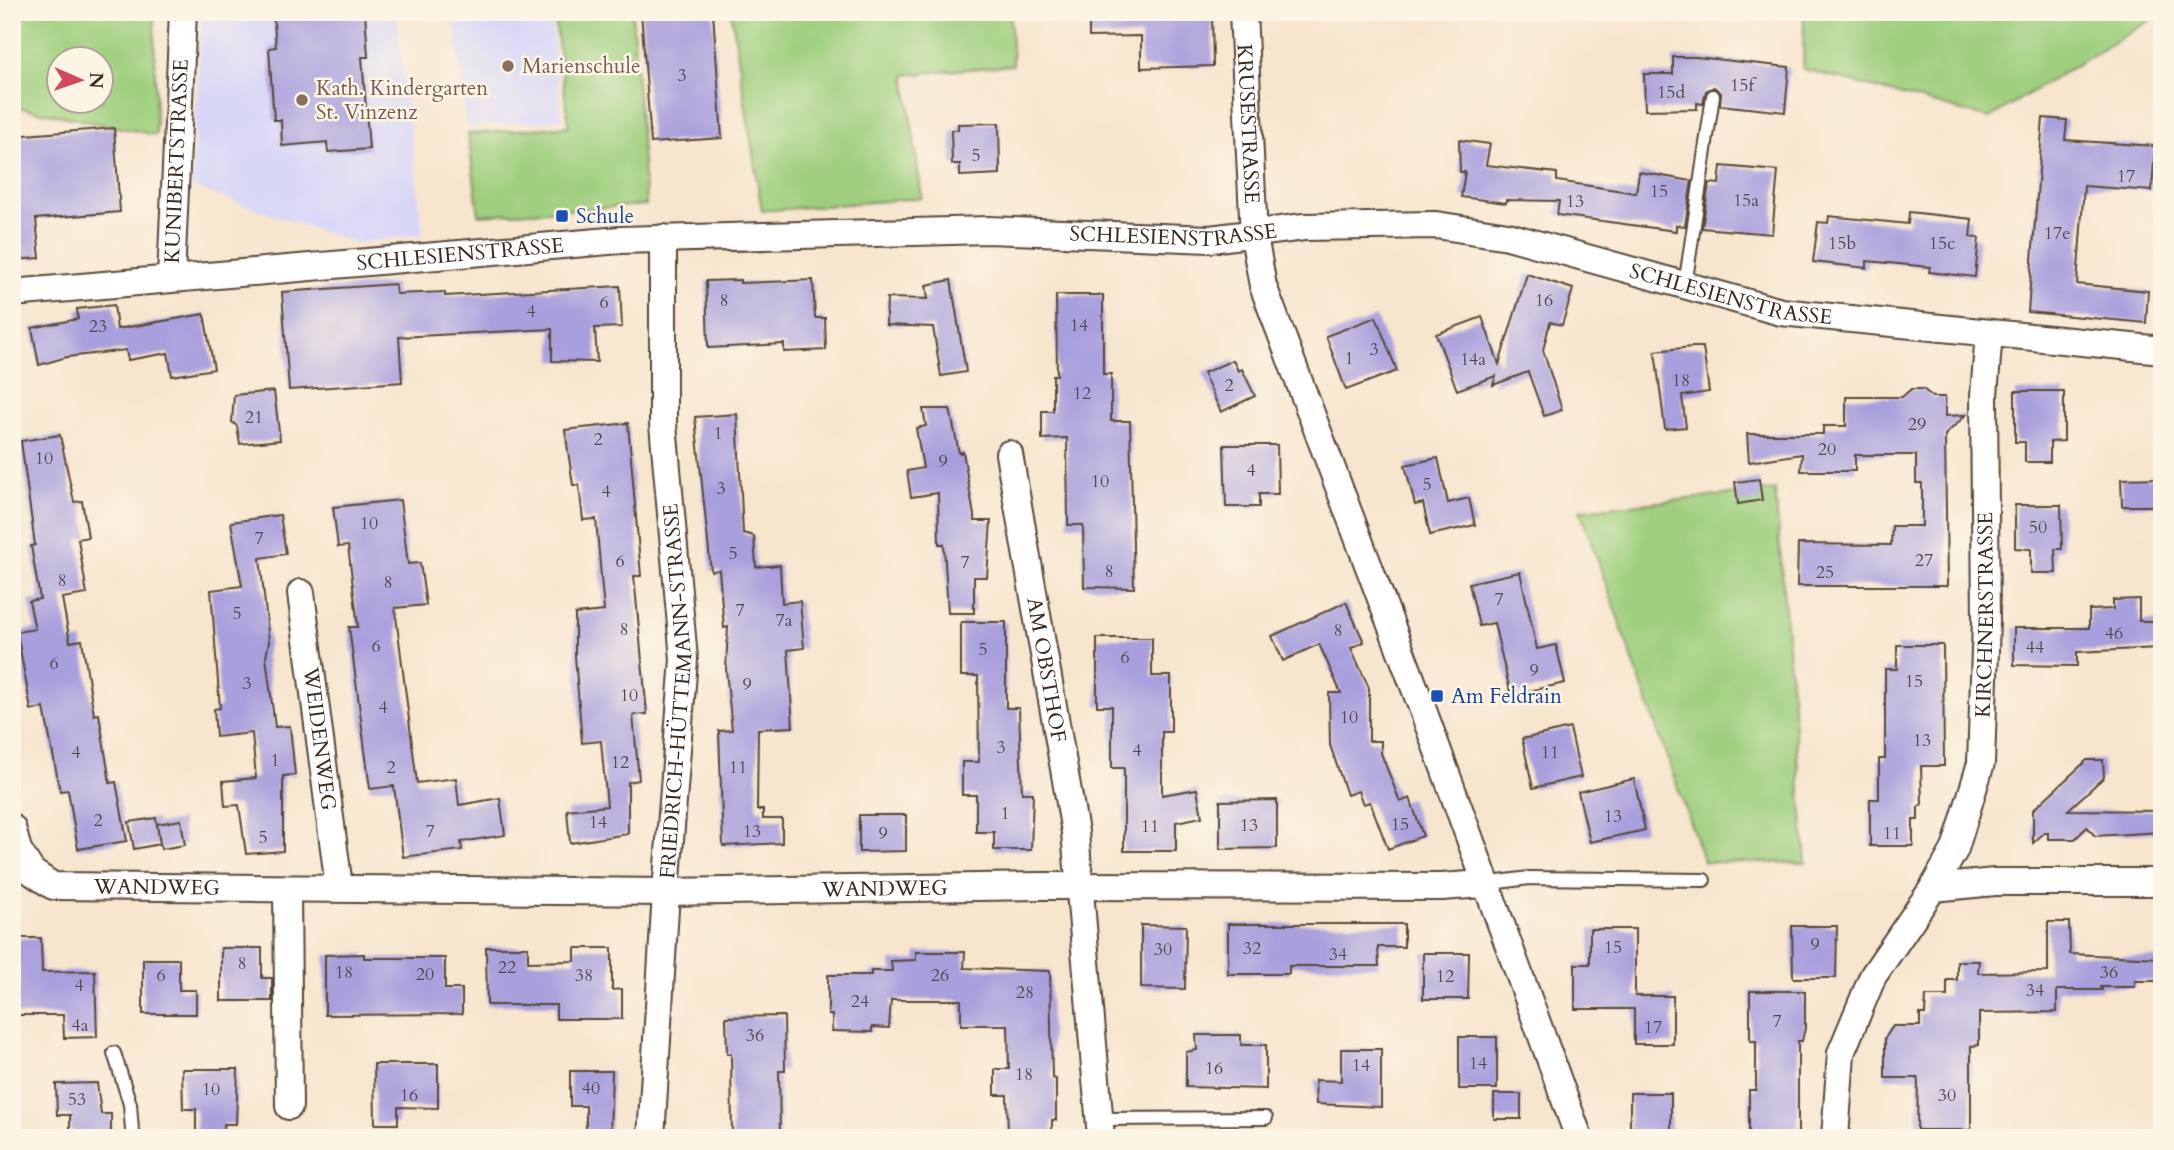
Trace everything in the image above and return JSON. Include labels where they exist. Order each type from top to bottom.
[{"type":"street","name":"KUNIBERTSTRASSE","points":[[12,293],[72,290],[171,278],[183,12]]},
{"type":"street","name":"KRUSESTRASSE","points":[[1243,12],[1254,236]]},
{"type":"street","name":"SCHLESIENSTRASSE","points":[[171,278],[563,243],[663,238],[988,230],[1210,239],[1254,236],[1304,227],[1436,225],[1508,236],[1781,313],[2162,350]]},
{"type":"street","points":[[1254,236],[1263,286],[1420,702],[1484,884],[1579,1138]]},
{"type":"street","name":"FRIEDRICH-HÜTTEMANN-STRASSE","points":[[651,1138],[684,659],[663,424],[663,238]]},
{"type":"street","name":"KIRCHNERSTRASSE","points":[[1835,1138],[1841,1053],[1873,976],[1933,888],[1955,849],[1981,763],[1986,621],[1984,396],[1989,333]]},
{"type":"street","name":"AM OBSTHOF","points":[[1009,454],[1075,832],[1100,1128]]},
{"type":"street","name":"WEIDENWEG","points":[[301,593],[340,887]]},
{"type":"street","name":"WANDWEG","points":[[12,828],[18,850],[32,872],[53,886],[666,892],[1080,886],[1441,887],[1484,884]]},
{"type":"street","points":[[1933,888],[1995,882],[2162,882]]},
{"type":"street","points":[[287,889],[289,1106]]},
{"type":"lane","points":[[1685,287],[1713,96]]},
{"type":"lane","points":[[1484,884],[1530,878],[1704,880]]},
{"type":"lane","points":[[114,1053],[130,1104],[132,1130],[136,1138]]},
{"type":"lane","points":[[1100,1128],[1266,1118]]},
{"type":"shaded area","name":"Kath. Kindergarten St. Vinzenz","points":[[201,12],[396,12],[423,234],[356,243],[192,187]]},
{"type":"shaded area","name":"Marienschule","points":[[453,12],[551,12],[562,120],[466,127]]},
{"type":"green space","points":[[12,12],[154,12],[156,135],[62,116],[116,116],[116,46],[46,46],[46,113],[12,106]]},
{"type":"green space","points":[[554,12],[632,12],[646,205],[479,215],[468,134],[569,126]]},
{"type":"green space","points":[[731,12],[1010,12],[1013,65],[905,75],[922,198],[762,211]]},
{"type":"green space","points":[[1804,12],[2162,13],[1989,118],[1803,69]]},
{"type":"green space","points":[[1775,490],[1806,863],[1704,862],[1580,510]]},
{"type":"green space","points":[[1225,1130],[1225,1138],[1145,1138],[1145,1131]]},
{"type":"building","points":[[273,12],[365,12],[368,57],[362,57],[369,149],[328,152],[327,142],[282,146],[281,120],[274,120],[269,48],[276,47]]},
{"type":"building","points":[[641,12],[713,12],[722,138],[651,143]]},
{"type":"building","points":[[1089,12],[1212,12],[1213,66],[1141,68],[1141,36],[1089,37]]},
{"type":"building","points":[[1673,57],[1789,67],[1785,112],[1720,105],[1721,93],[1714,87],[1706,91],[1703,104],[1697,103],[1697,109],[1645,110],[1644,74],[1673,74]]},
{"type":"building","points":[[2043,118],[2067,120],[2065,140],[2155,146],[2152,191],[2084,186],[2077,284],[2148,291],[2146,323],[2028,312]]},
{"type":"building","points":[[999,123],[1000,174],[960,176],[960,164],[952,164],[951,130],[958,130],[958,124]]},
{"type":"building","points":[[114,128],[120,212],[36,219],[40,258],[12,260],[12,136]]},
{"type":"building","points":[[1459,140],[1490,144],[1486,165],[1557,173],[1557,181],[1636,193],[1639,172],[1692,181],[1685,226],[1676,225],[1676,231],[1557,215],[1559,201],[1506,200],[1506,203],[1461,197],[1465,172],[1460,172]]},
{"type":"building","points":[[1721,166],[1778,171],[1772,234],[1702,228],[1709,183],[1719,184]]},
{"type":"building","points":[[1909,212],[1972,219],[1970,237],[1979,238],[1975,277],[1929,272],[1930,267],[1867,261],[1867,268],[1813,262],[1818,222],[1828,223],[1829,216],[1908,224]]},
{"type":"building","points":[[1527,274],[1573,289],[1562,325],[1550,322],[1543,350],[1562,410],[1544,416],[1528,372],[1493,385],[1496,376],[1457,390],[1436,334],[1482,317],[1499,364]]},
{"type":"building","points":[[740,280],[740,283],[813,280],[815,318],[825,318],[826,350],[784,352],[784,344],[708,348],[706,281]]},
{"type":"building","points":[[951,280],[966,372],[941,376],[933,327],[886,325],[887,298],[928,299],[926,285]]},
{"type":"building","points":[[395,284],[396,294],[445,292],[445,296],[620,286],[622,327],[595,328],[597,362],[552,361],[552,329],[399,337],[402,382],[289,390],[282,292]]},
{"type":"building","points":[[1056,295],[1103,295],[1103,374],[1111,374],[1111,421],[1130,421],[1134,588],[1084,587],[1083,525],[1068,525],[1067,438],[1042,439],[1042,411],[1053,411],[1053,375],[1057,375]]},
{"type":"building","points":[[114,305],[117,329],[204,314],[214,369],[172,376],[168,353],[128,360],[126,350],[67,357],[39,365],[32,328],[78,319],[77,309]]},
{"type":"building","points":[[1376,317],[1397,371],[1346,390],[1326,336]]},
{"type":"building","points":[[1703,347],[1709,392],[1682,396],[1686,427],[1665,429],[1655,351]]},
{"type":"building","points":[[1233,360],[1238,371],[1242,369],[1255,396],[1221,412],[1203,373]]},
{"type":"building","points":[[1911,389],[1923,389],[1933,397],[1945,397],[1945,416],[1966,415],[1945,435],[1947,586],[1797,586],[1798,544],[1891,545],[1892,526],[1922,526],[1922,483],[1916,483],[1916,455],[1855,455],[1855,471],[1801,471],[1802,454],[1749,462],[1747,434],[1823,434],[1823,426],[1846,426],[1846,397],[1902,397]]},
{"type":"building","points":[[274,391],[280,440],[240,444],[237,426],[232,422],[234,395]]},
{"type":"building","points":[[2015,391],[2064,391],[2064,441],[2050,442],[2050,462],[2025,462],[2025,442],[2015,442]]},
{"type":"building","points":[[923,409],[950,409],[959,453],[963,452],[975,521],[991,521],[987,577],[974,577],[974,613],[948,613],[944,544],[939,544],[938,493],[911,497],[907,471],[923,468],[916,428],[926,426]]},
{"type":"building","points":[[737,414],[743,533],[754,536],[756,567],[780,565],[782,603],[800,601],[804,648],[788,650],[793,727],[758,729],[757,810],[763,810],[763,819],[782,819],[782,843],[723,846],[719,731],[732,730],[726,669],[728,627],[724,628],[719,570],[711,571],[695,417]]},
{"type":"building","points":[[628,423],[641,576],[634,576],[647,714],[633,715],[639,780],[628,782],[628,834],[570,843],[567,810],[607,806],[601,741],[582,743],[575,656],[575,614],[604,611],[596,519],[583,520],[579,485],[573,485],[565,430]]},
{"type":"building","points":[[60,435],[74,502],[82,501],[88,537],[78,539],[87,594],[62,598],[70,642],[82,640],[94,715],[99,714],[110,783],[116,782],[127,841],[78,849],[68,790],[60,791],[44,708],[31,710],[17,632],[35,629],[29,601],[40,599],[31,546],[35,545],[21,441]]},
{"type":"building","points":[[1224,445],[1277,445],[1278,494],[1259,494],[1259,507],[1226,507]]},
{"type":"building","points":[[1438,458],[1448,503],[1469,498],[1475,525],[1430,535],[1423,503],[1415,505],[1405,465]]},
{"type":"building","points":[[2162,478],[2162,506],[2122,506],[2121,479]]},
{"type":"building","points":[[1759,479],[1762,500],[1738,504],[1735,482]]},
{"type":"building","points":[[400,500],[408,564],[420,563],[426,605],[395,608],[417,783],[456,778],[459,805],[500,798],[505,835],[461,842],[462,850],[403,857],[394,786],[370,789],[349,627],[358,627],[348,546],[338,547],[333,507]]},
{"type":"building","points":[[2015,505],[2061,505],[2062,549],[2055,549],[2056,573],[2031,573],[2031,549],[2015,548]]},
{"type":"building","points":[[280,515],[286,554],[260,558],[269,642],[266,657],[275,727],[290,726],[295,775],[283,776],[283,851],[246,854],[239,805],[225,806],[223,781],[256,778],[252,733],[216,737],[214,709],[220,708],[211,590],[242,586],[231,522]]},
{"type":"building","points":[[1520,572],[1537,649],[1556,645],[1565,683],[1511,695],[1494,623],[1479,626],[1469,583]]},
{"type":"building","points":[[2139,599],[2139,621],[2159,621],[2158,648],[2077,652],[2077,666],[2014,665],[2014,628],[2089,628],[2089,610],[2113,609],[2113,600]]},
{"type":"building","points":[[1346,602],[1364,642],[1351,648],[1369,688],[1369,741],[1381,741],[1381,753],[1400,802],[1410,798],[1423,836],[1388,849],[1370,802],[1363,804],[1358,791],[1347,795],[1330,745],[1329,693],[1341,693],[1319,644],[1283,661],[1272,636]]},
{"type":"building","points":[[961,622],[1006,622],[1006,708],[1019,708],[1022,793],[1033,793],[1031,850],[994,850],[994,832],[976,832],[976,795],[962,795],[962,762],[979,762],[978,676],[961,676]]},
{"type":"building","points":[[1097,638],[1152,638],[1152,676],[1171,676],[1171,732],[1162,732],[1162,795],[1197,789],[1202,817],[1176,822],[1176,851],[1124,851],[1124,768],[1112,768],[1112,706],[1097,706]]},
{"type":"building","points":[[1897,645],[1943,645],[1944,766],[1921,766],[1922,804],[1918,807],[1918,820],[1913,820],[1913,846],[1870,846],[1870,799],[1879,799],[1879,759],[1885,759],[1885,669],[1897,669]]},
{"type":"building","points":[[1570,728],[1581,777],[1533,788],[1522,739]]},
{"type":"building","points":[[2087,760],[2103,760],[2104,777],[2068,810],[2162,811],[2162,832],[2095,836],[2087,827],[2075,839],[2048,839],[2048,833],[2044,833],[2033,843],[2033,810]]},
{"type":"building","points":[[1634,779],[1645,830],[1590,842],[1578,792]]},
{"type":"building","points":[[1277,800],[1277,848],[1220,849],[1220,801]]},
{"type":"building","points":[[859,815],[906,815],[906,851],[859,852]]},
{"type":"building","points":[[156,818],[160,844],[134,849],[129,822]]},
{"type":"building","points":[[181,820],[185,845],[161,849],[157,824]]},
{"type":"building","points":[[2048,922],[2069,922],[2070,954],[2162,958],[2162,981],[2135,981],[2135,987],[2101,987],[2102,990],[2057,990],[2057,1012],[1979,1013],[1979,1045],[1971,1046],[1971,1130],[1917,1130],[1918,1078],[1885,1078],[1885,1038],[1893,1026],[1920,1026],[1920,1014],[1925,1014],[1926,996],[1947,996],[1947,980],[1957,980],[1957,961],[1979,961],[1978,973],[2048,972]]},
{"type":"building","points":[[1228,924],[1404,924],[1404,947],[1378,947],[1379,966],[1289,966],[1289,974],[1228,974]]},
{"type":"building","points":[[1141,925],[1186,926],[1185,989],[1141,988]]},
{"type":"building","points":[[1792,926],[1837,926],[1836,978],[1793,978]]},
{"type":"building","points":[[1590,929],[1635,929],[1635,996],[1673,996],[1673,1044],[1634,1044],[1634,1009],[1575,1009],[1575,964],[1590,964]]},
{"type":"building","points":[[12,938],[41,938],[42,972],[95,971],[97,1037],[64,1038],[63,1015],[12,1015]]},
{"type":"building","points":[[486,947],[528,947],[528,962],[575,961],[575,948],[612,948],[612,990],[622,989],[622,1019],[556,1019],[556,1005],[487,1005]]},
{"type":"building","points":[[221,948],[262,948],[262,978],[272,978],[272,1001],[221,1001]]},
{"type":"building","points":[[916,952],[965,952],[964,968],[1050,971],[1052,1078],[1056,1079],[1056,1120],[1052,1120],[1052,1138],[1008,1138],[1007,1095],[995,1095],[995,1069],[1009,1069],[1008,1025],[961,1025],[961,1000],[891,1000],[889,1028],[872,1027],[872,1032],[832,1031],[832,1015],[828,1015],[828,975],[871,975],[871,971],[892,971],[891,961],[916,960]]},
{"type":"building","points":[[1423,953],[1469,953],[1468,999],[1423,999]]},
{"type":"building","points":[[364,954],[364,958],[445,958],[445,989],[462,989],[462,1014],[325,1015],[325,955]]},
{"type":"building","points":[[143,959],[179,959],[179,990],[196,990],[196,1014],[143,1014]]},
{"type":"building","points":[[1750,991],[1805,991],[1805,1028],[1802,1041],[1798,1041],[1798,1138],[1749,1138],[1749,1090],[1756,1090],[1756,1041],[1750,1041]]},
{"type":"building","points":[[784,1016],[785,1071],[779,1071],[780,1138],[732,1138],[731,1054],[727,1054],[726,1017]]},
{"type":"building","points":[[1196,1035],[1241,1035],[1241,1045],[1266,1045],[1266,1089],[1186,1087],[1186,1052],[1197,1050]]},
{"type":"building","points":[[1459,1037],[1497,1037],[1497,1089],[1459,1089]]},
{"type":"building","points":[[1341,1049],[1381,1049],[1381,1107],[1316,1104],[1315,1080],[1341,1081]]},
{"type":"building","points":[[374,1064],[438,1064],[438,1108],[398,1107],[398,1124],[375,1124]]},
{"type":"building","points":[[182,1069],[238,1069],[236,1124],[224,1124],[225,1138],[196,1138],[196,1109],[183,1109]]},
{"type":"building","points":[[570,1071],[612,1071],[610,1138],[586,1138],[586,1106],[570,1106]]},
{"type":"building","points":[[97,1083],[101,1114],[111,1114],[111,1138],[75,1138],[75,1131],[70,1131],[70,1115],[57,1115],[56,1084]]},
{"type":"building","points":[[1630,1093],[1671,1093],[1671,1134],[1630,1134]]},
{"type":"building","points":[[1494,1094],[1521,1094],[1521,1119],[1494,1119]]},
{"type":"place","name":"Marienschule","points":[[508,66]]},
{"type":"place","name":"Kath. Kindergarten St. Vinzenz","points":[[302,100]]},
{"type":"place","name":"Schule","points":[[562,216]]},
{"type":"place","name":"Am Feldrain","points":[[1437,696]]}]
